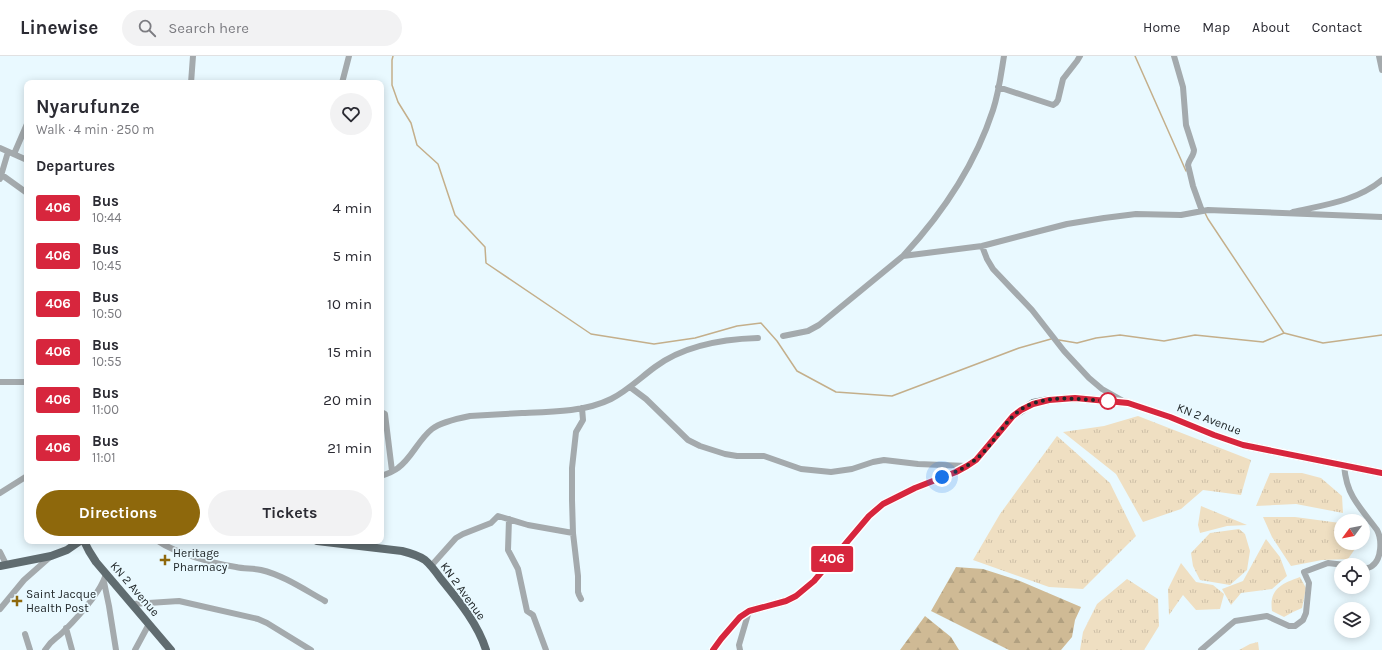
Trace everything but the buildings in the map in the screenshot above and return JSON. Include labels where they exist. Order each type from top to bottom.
[{"type":"main road","name":"KN 2 Avenue","points":[[713,650],[735,622],[749,611],[786,601],[796,596],[814,581],[869,516],[883,504],[915,488],[956,472],[976,460],[1013,416],[1033,404],[1049,400],[1075,398],[1128,403],[1170,417],[1243,445],[1382,472]]},
{"type":"main road","points":[[3,565],[51,556],[67,550],[76,544]]},
{"type":"main road","name":"KN 2 Avenue","points":[[86,544],[105,578],[132,604],[171,650]]},
{"type":"main road","name":"KN 2 Avenue","points":[[360,544],[402,551],[414,554],[425,560],[457,598],[473,624],[486,650]]},
{"type":"street","points":[[191,80],[193,56]]},
{"type":"street","points":[[343,80],[349,56]]},
{"type":"street","points":[[783,336],[808,331],[819,325],[903,256],[935,219],[963,178],[988,123],[993,109],[1004,56]]},
{"type":"street","points":[[998,87],[1053,105],[1058,100],[1065,76],[1080,56]]},
{"type":"street","points":[[1174,56],[1183,87],[1186,125],[1194,150],[1188,165],[1193,186],[1202,211]]},
{"type":"street","points":[[1378,56],[1382,66]]},
{"type":"street","points":[[24,129],[11,153],[1,177],[24,191]]},
{"type":"street","points":[[0,148],[24,159]]},
{"type":"street","points":[[1285,214],[1348,199],[1372,189],[1382,180]]},
{"type":"street","points":[[903,256],[982,246],[1067,224],[1136,214],[1181,215],[1208,210],[1382,217]]},
{"type":"street","points":[[982,246],[993,270],[1032,310],[1064,351],[1088,378],[1102,389],[1128,403]]},
{"type":"street","points":[[384,475],[403,464],[419,442],[433,428],[470,416],[566,411],[589,407],[611,399],[630,387],[655,367],[682,351],[718,343],[758,338]]},
{"type":"street","points":[[0,382],[24,382]]},
{"type":"street","points":[[630,387],[646,399],[688,440],[700,446],[724,454],[737,456],[764,456],[801,469],[830,472],[852,469],[884,460],[918,464],[967,466]]},
{"type":"street","points":[[581,599],[579,595],[573,533],[572,468],[576,432],[583,420],[582,408]]},
{"type":"street","points":[[384,414],[392,471]]},
{"type":"street","points":[[1344,465],[1345,480],[1348,488],[1366,517],[1378,531],[1381,545],[1378,559],[1370,567]]},
{"type":"street","points":[[0,492],[24,478]]},
{"type":"street","points":[[431,566],[451,542],[463,534],[491,523],[498,516],[528,525],[573,533]]},
{"type":"street","points":[[509,519],[508,550],[518,569],[527,611],[533,614],[546,650]]},
{"type":"street","points":[[162,544],[175,550],[216,563],[267,572],[285,579],[325,601]]},
{"type":"street","points":[[0,552],[3,565]]},
{"type":"street","points":[[0,609],[24,580],[51,556]]},
{"type":"street","points":[[1201,650],[1235,621],[1267,616],[1289,626],[1295,626],[1303,620],[1306,613],[1309,584],[1304,572],[1328,563],[1334,564]]},
{"type":"street","points":[[45,650],[50,641],[62,633],[89,602],[105,578]]},
{"type":"street","points":[[105,578],[116,650]]},
{"type":"street","points":[[132,604],[179,601],[258,620],[267,623],[311,650]]},
{"type":"street","points":[[740,650],[739,644],[749,611]]},
{"type":"street","points":[[135,650],[149,624]]},
{"type":"street","points":[[66,628],[72,650]]},
{"type":"street","points":[[25,634],[30,650]]},
{"type":"green space","points":[[1138,416],[1251,460],[1241,495],[1203,490],[1181,509],[1143,522],[1116,474],[1063,432],[1104,426]]},
{"type":"green space","points":[[1057,436],[1110,483],[1136,536],[1083,589],[1049,587],[973,560],[1000,514]]},
{"type":"green space","points":[[1270,473],[1302,473],[1321,478],[1342,496],[1343,513],[1296,504],[1256,506]]},
{"type":"green space","points":[[1201,506],[1247,525],[1227,526],[1200,533],[1198,525]]},
{"type":"green space","points":[[1263,517],[1295,517],[1334,522],[1334,550],[1354,550],[1349,558],[1334,558],[1334,560],[1322,560],[1291,566],[1272,537]]},
{"type":"green space","points":[[1239,529],[1245,534],[1250,551],[1247,570],[1230,585],[1200,580],[1193,566],[1191,553],[1210,533]]},
{"type":"green space","points":[[1266,539],[1280,557],[1287,576],[1272,589],[1241,593],[1231,605],[1222,589],[1243,581]]},
{"type":"green space","points":[[1181,563],[1196,582],[1213,585],[1224,594],[1220,609],[1196,610],[1183,595],[1169,615],[1168,589]]},
{"type":"green space","points":[[956,567],[983,569],[1020,581],[1081,607],[1075,620],[1072,637],[1061,650],[1009,650],[931,611]]},
{"type":"green space","points":[[1300,577],[1306,588],[1302,608],[1284,617],[1272,611],[1272,597],[1278,588],[1287,582]]},
{"type":"green space","points":[[1127,579],[1158,599],[1159,626],[1146,647],[1144,650],[1080,650],[1083,632],[1097,604]]},
{"type":"green space","points":[[925,616],[951,637],[959,650],[900,650]]},
{"type":"green space","points":[[1258,642],[1259,650],[1239,650],[1250,644]]},
{"type":"waterway","points":[[393,56],[392,85],[398,102],[411,123],[417,145],[438,164],[455,215],[485,247],[486,263],[591,334],[654,344],[695,338],[737,326],[761,323],[777,341],[797,371],[836,392],[892,396],[1019,348],[1051,339]]},
{"type":"waterway","points":[[1135,56],[1186,171]]},
{"type":"waterway","points":[[1205,213],[1284,333],[1323,343],[1382,335]]},
{"type":"waterway","points":[[1059,340],[1077,343],[1096,338],[1120,335],[1164,341],[1195,335],[1263,342],[1284,333]]},
{"type":"bus line","name":"406","points":[[713,650],[740,617],[749,611],[786,601],[796,596],[814,581],[860,526],[883,504],[915,488],[956,472],[967,466],[976,460],[1013,416],[1033,404],[1049,400],[1075,398],[1128,403],[1170,417],[1243,445],[1382,473]]},
{"type":"place","name":"Heritage Pharmacy","points":[[165,560]]},
{"type":"place","name":"Saint Jacque Health Post","points":[[17,601]]},
{"type":"route","points":[[942,477],[956,472],[976,460],[1013,416],[1033,404],[1049,400],[1075,398],[1108,401]]}]
